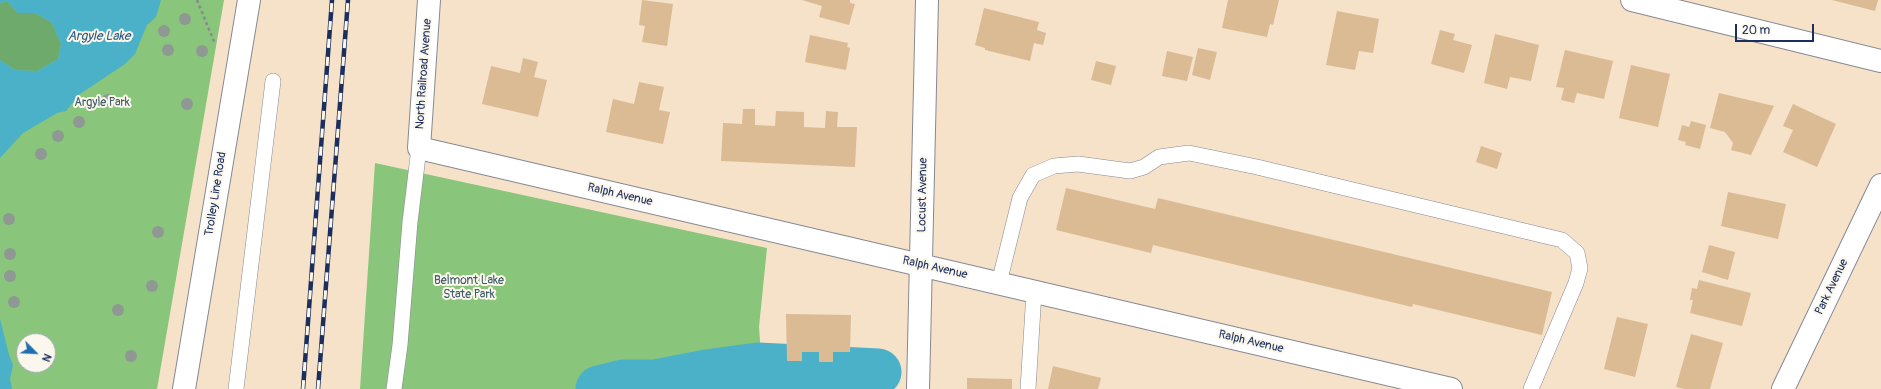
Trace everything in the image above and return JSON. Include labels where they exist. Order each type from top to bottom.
[{"type":"street","name":"Trolley Line Road","points":[[184,389],[249,0]]},
{"type":"street","name":"North Railroad Avenue","points":[[420,148],[429,0]]},
{"type":"street","name":"Locust Avenue","points":[[918,389],[927,0]]},
{"type":"street","points":[[1632,0],[1881,61]]},
{"type":"street","name":"Ralph Avenue","points":[[420,148],[1452,389]]},
{"type":"street","name":"Park Avenue","points":[[1783,389],[1881,185]]},
{"type":"lane","points":[[236,389],[273,81]]},
{"type":"lane","points":[[394,389],[400,345],[410,222],[420,148]]},
{"type":"lane","points":[[999,283],[1020,198],[1033,175],[1054,166],[1078,164],[1130,171],[1144,167],[1159,157],[1189,153],[1196,154],[1257,167],[1562,240],[1576,253],[1580,268],[1576,283],[1531,389]]},
{"type":"lane","points":[[1028,389],[1034,292]]},
{"type":"path","points":[[198,0],[215,44]]},
{"type":"green space","name":"Argyle Park","points":[[0,0],[224,0],[157,389],[0,389]]},
{"type":"green space","points":[[7,1],[18,13],[35,13],[52,23],[61,44],[58,59],[37,71],[15,70],[0,60],[0,3]]},
{"type":"green space","name":"Belmont Lake State Park","points":[[375,163],[767,248],[759,327],[761,354],[870,359],[884,373],[882,389],[360,389]]},
{"type":"water","name":"Argyle Lake","points":[[0,0],[161,0],[156,17],[147,25],[135,54],[125,64],[80,94],[66,111],[57,113],[23,133],[0,158],[0,60],[15,70],[37,71],[58,59],[61,44],[52,23],[35,13],[18,13],[7,1],[0,3]]},
{"type":"water","points":[[0,319],[13,365],[10,379],[12,389],[0,389]]},
{"type":"building","points":[[642,0],[673,4],[667,46],[642,42],[645,26],[639,25]]},
{"type":"building","points":[[802,0],[850,0],[850,3],[855,4],[849,25],[819,17],[822,6]]},
{"type":"building","points":[[1228,0],[1279,0],[1273,25],[1270,24],[1267,37],[1222,28]]},
{"type":"building","points":[[1832,0],[1878,0],[1875,11]]},
{"type":"building","points":[[984,8],[1039,22],[1037,30],[1046,33],[1043,45],[1034,43],[1030,61],[985,50],[985,48],[975,45]]},
{"type":"building","points":[[1337,11],[1379,19],[1373,53],[1359,51],[1355,70],[1326,65]]},
{"type":"building","points":[[1440,30],[1455,34],[1453,40],[1472,45],[1464,73],[1431,64]]},
{"type":"building","points":[[1495,34],[1539,45],[1531,81],[1510,77],[1507,89],[1484,83]]},
{"type":"building","points":[[810,35],[848,43],[847,47],[850,48],[846,70],[805,62]]},
{"type":"building","points":[[1198,48],[1217,52],[1210,80],[1192,75]]},
{"type":"building","points":[[1565,50],[1613,61],[1604,99],[1577,93],[1574,103],[1561,100],[1564,88],[1556,87]]},
{"type":"building","points":[[1167,51],[1193,57],[1187,81],[1162,76]]},
{"type":"building","points":[[523,58],[538,62],[534,77],[547,80],[538,117],[482,104],[491,66],[520,73]]},
{"type":"building","points":[[1096,61],[1116,66],[1111,85],[1091,80]]},
{"type":"building","points":[[1631,65],[1670,74],[1658,127],[1619,118]]},
{"type":"building","points":[[639,82],[664,87],[659,110],[670,112],[663,144],[606,132],[613,99],[634,104]]},
{"type":"building","points":[[1719,93],[1774,106],[1751,155],[1731,150],[1733,143],[1725,132],[1710,128]]},
{"type":"building","points":[[1793,104],[1836,124],[1817,167],[1783,152],[1793,130],[1783,126]]},
{"type":"building","points":[[743,109],[755,109],[755,125],[775,126],[776,111],[804,112],[804,127],[825,128],[826,111],[838,112],[837,127],[857,127],[855,167],[721,161],[723,123],[742,124]]},
{"type":"building","points":[[1691,121],[1706,125],[1700,149],[1685,145],[1686,142],[1678,140],[1682,125],[1689,127]]},
{"type":"building","points":[[1481,146],[1502,153],[1497,169],[1476,162]]},
{"type":"building","points":[[1066,188],[1155,209],[1158,198],[1552,292],[1542,335],[1413,304],[1412,307],[1153,245],[1151,253],[1056,230]]},
{"type":"building","points":[[1728,192],[1786,204],[1778,239],[1721,226]]},
{"type":"building","points":[[1709,245],[1735,252],[1728,280],[1702,272]]},
{"type":"building","points":[[1699,280],[1751,293],[1742,326],[1690,313],[1693,300],[1690,300],[1692,288],[1697,289]]},
{"type":"building","points":[[786,314],[851,315],[850,352],[833,352],[833,362],[819,362],[819,352],[802,352],[802,361],[787,361]]},
{"type":"building","points":[[1617,317],[1648,324],[1635,377],[1604,369]]},
{"type":"building","points":[[1691,334],[1723,343],[1710,389],[1685,389],[1676,387]]},
{"type":"building","points":[[1053,366],[1101,378],[1098,389],[1048,389]]},
{"type":"building","points":[[967,378],[1012,379],[1012,389],[967,389]]},
{"type":"waterway","points":[[599,389],[623,383],[655,383],[706,373],[758,366],[878,372]]},
{"type":"railway","points":[[303,389],[332,0]]},
{"type":"railway","points":[[318,389],[348,0]]}]
